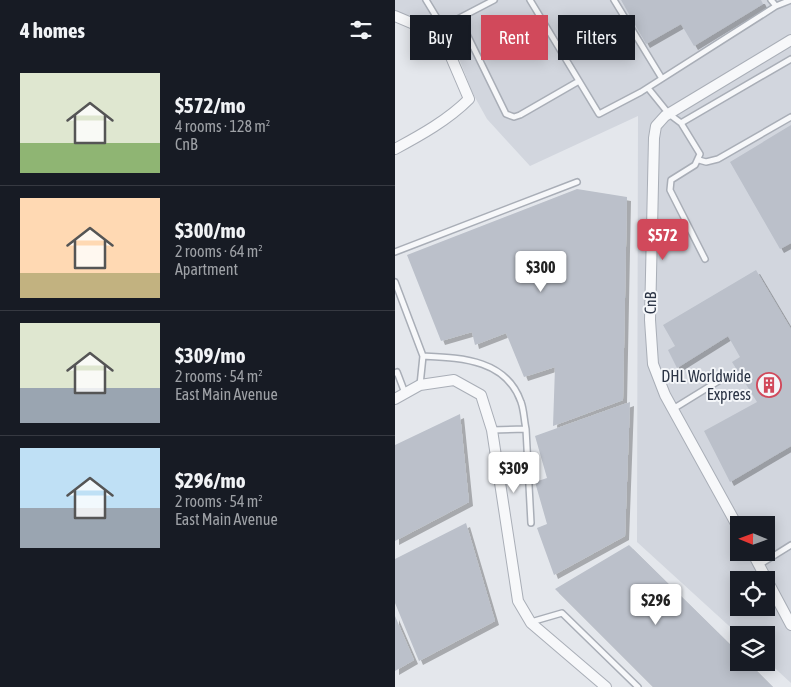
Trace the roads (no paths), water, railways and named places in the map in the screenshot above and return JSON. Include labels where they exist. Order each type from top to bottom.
[{"type":"street","points":[[395,149],[434,126],[469,99],[442,36],[396,18]]},
{"type":"street","name":"CnB","points":[[732,516],[673,410],[653,364],[650,320],[654,138],[658,123],[669,114],[791,40]]},
{"type":"street","points":[[395,399],[420,385],[454,380],[481,395],[492,430],[518,601],[531,623],[606,687]]},
{"type":"street","points":[[757,561],[791,626]]},
{"type":"lane","points":[[426,0],[436,15]]},
{"type":"lane","points":[[468,15],[493,0]]},
{"type":"lane","points":[[530,0],[599,114],[647,88],[661,77],[776,6],[791,0]]},
{"type":"lane","points":[[614,0],[661,77]]},
{"type":"lane","points":[[771,0],[776,6]]},
{"type":"lane","points":[[471,42],[506,114],[513,117],[520,115],[579,81]]},
{"type":"lane","points":[[681,123],[791,59]]},
{"type":"lane","points":[[647,88],[669,114],[681,123],[700,154],[699,160],[695,165],[671,180],[670,190],[705,259]]},
{"type":"lane","points":[[699,160],[706,162],[718,159],[791,117]]},
{"type":"lane","points":[[395,252],[577,182]]},
{"type":"lane","points":[[395,282],[423,356],[420,385]]},
{"type":"lane","points":[[423,356],[461,358],[490,366],[508,379],[521,402],[526,429],[531,523]]},
{"type":"lane","points":[[395,373],[397,372],[405,394]]},
{"type":"lane","points":[[673,410],[720,380]]},
{"type":"lane","points":[[492,430],[526,429]]},
{"type":"lane","points":[[759,565],[791,545]]},
{"type":"lane","points":[[531,623],[562,613],[638,687]]},
{"type":"place","name":"DHL Worldwide Express","points":[[769,385]]}]
